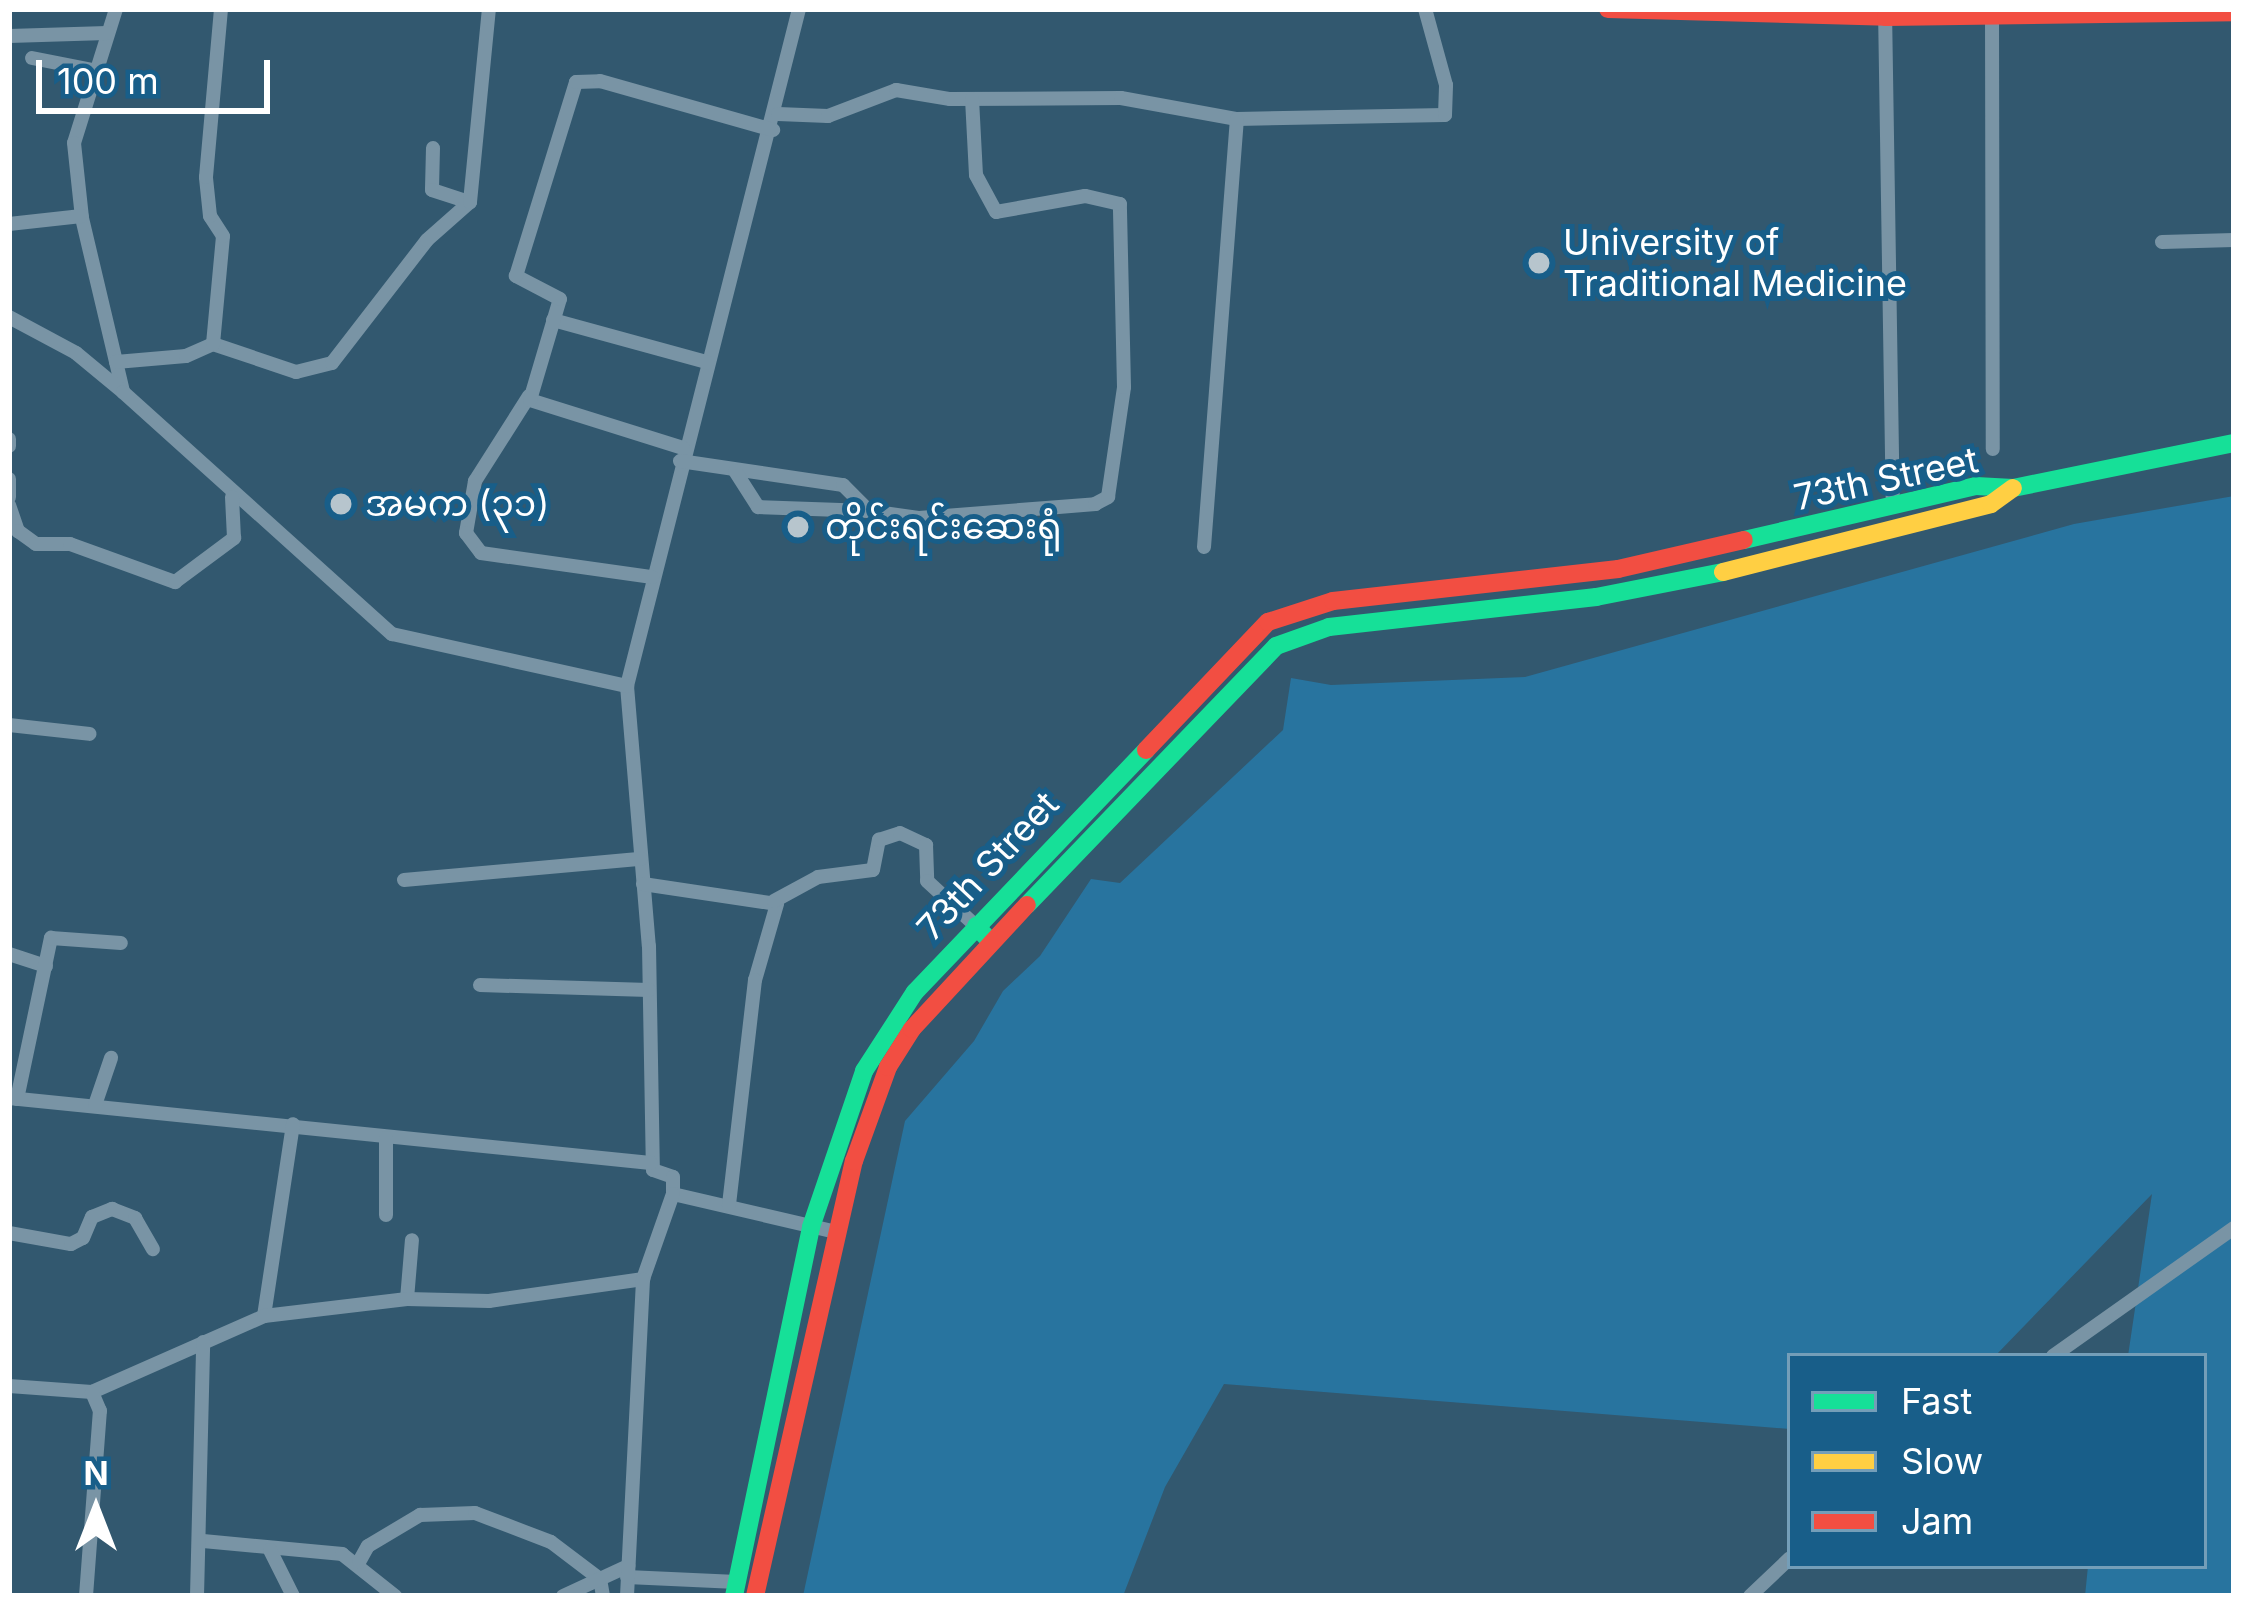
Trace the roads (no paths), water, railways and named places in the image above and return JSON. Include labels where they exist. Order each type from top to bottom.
[{"type":"main road","points":[[1608,9],[2234,12]]},
{"type":"main road","points":[[2013,488],[2234,443]]},
{"type":"main road","name":"73th Street","points":[[736,1589],[811,1227],[849,1105],[875,1051],[976,926],[1241,645],[1284,611],[1618,569],[1976,485],[2013,488]]},
{"type":"main road","name":"73th Street","points":[[755,1596],[836,1232],[888,1067],[912,1029],[1180,738],[1288,638],[1328,627],[1596,597],[1746,567],[1991,504],[2013,488]]},
{"type":"main road","points":[[976,926],[991,942]]},
{"type":"street","points":[[116,9],[74,142],[82,216],[123,392]]},
{"type":"street","points":[[213,344],[223,236],[210,216],[206,177],[221,9]]},
{"type":"street","points":[[116,362],[186,356],[213,344],[296,372],[332,363],[427,240],[470,202],[489,9]]},
{"type":"street","points":[[651,1163],[650,990],[627,686],[681,455],[776,122],[800,9]]},
{"type":"street","points":[[652,577],[481,553],[466,532],[475,481],[529,396],[560,296],[516,275],[576,82],[600,81],[776,122],[828,116],[896,90],[972,99],[1121,98],[1237,118],[1445,115],[1446,85],[1425,9]]},
{"type":"street","points":[[1886,13],[1893,507]]},
{"type":"street","points":[[1992,13],[1993,449]]},
{"type":"street","points":[[9,36],[107,33]]},
{"type":"street","points":[[32,58],[97,71]]},
{"type":"street","points":[[735,471],[758,507],[919,518],[1095,505],[1110,491],[1126,328],[1120,204],[1085,196],[996,212],[976,176],[972,99]]},
{"type":"street","points":[[1204,547],[1237,118]]},
{"type":"street","points":[[433,148],[432,190],[470,202]]},
{"type":"street","points":[[9,224],[82,216]]},
{"type":"street","points":[[2162,242],[2234,240]]},
{"type":"street","points":[[9,317],[76,353],[232,497],[402,639],[627,686]]},
{"type":"street","points":[[553,320],[707,362]]},
{"type":"street","points":[[529,396],[735,471],[843,485],[869,511]]},
{"type":"street","points":[[9,479],[9,501],[18,531],[36,544],[70,544],[175,582],[234,538],[232,497]]},
{"type":"street","points":[[9,725],[90,734]]},
{"type":"street","points":[[643,884],[774,901],[818,877],[872,871],[879,840],[900,833],[926,845],[926,881],[976,926]]},
{"type":"street","points":[[404,880],[641,859]]},
{"type":"street","points":[[729,1206],[755,980],[778,910],[774,901]]},
{"type":"street","points":[[121,944],[51,938],[13,1099],[651,1163],[673,1177],[674,1194],[643,1279],[626,1596]]},
{"type":"street","points":[[9,954],[46,966]]},
{"type":"street","points":[[480,985],[650,990]]},
{"type":"street","points":[[95,1105],[111,1058]]},
{"type":"street","points":[[264,1316],[293,1124]]},
{"type":"street","points":[[386,1138],[386,1215]]},
{"type":"street","points":[[674,1194],[836,1232]]},
{"type":"street","points":[[9,1233],[71,1244],[83,1238],[92,1217],[112,1210],[135,1218],[153,1249]]},
{"type":"street","points":[[2057,1353],[2234,1228]]},
{"type":"street","points":[[407,1299],[412,1240]]},
{"type":"street","points":[[9,1386],[92,1392],[264,1316],[407,1299],[489,1301],[643,1279]]},
{"type":"street","points":[[197,1596],[203,1541],[203,1342]]},
{"type":"street","points":[[86,1596],[100,1411],[92,1392]]},
{"type":"street","points":[[359,1562],[368,1546],[420,1515],[476,1513],[520,1525],[599,1579],[604,1596]]},
{"type":"street","points":[[203,1541],[270,1550],[317,1549],[359,1562],[394,1596]]},
{"type":"street","points":[[270,1550],[293,1596]]},
{"type":"street","points":[[1750,1596],[1787,1561]]},
{"type":"street","points":[[563,1596],[628,1572],[736,1589]]},
{"type":"place","name":"University of Traditional Medicine","points":[[1539,263]]},
{"type":"place","name":"အမက (၃၁)","points":[[341,504]]},
{"type":"place","name":"တိုင်းရင်းဆေးရုံ","points":[[798,527]]}]
